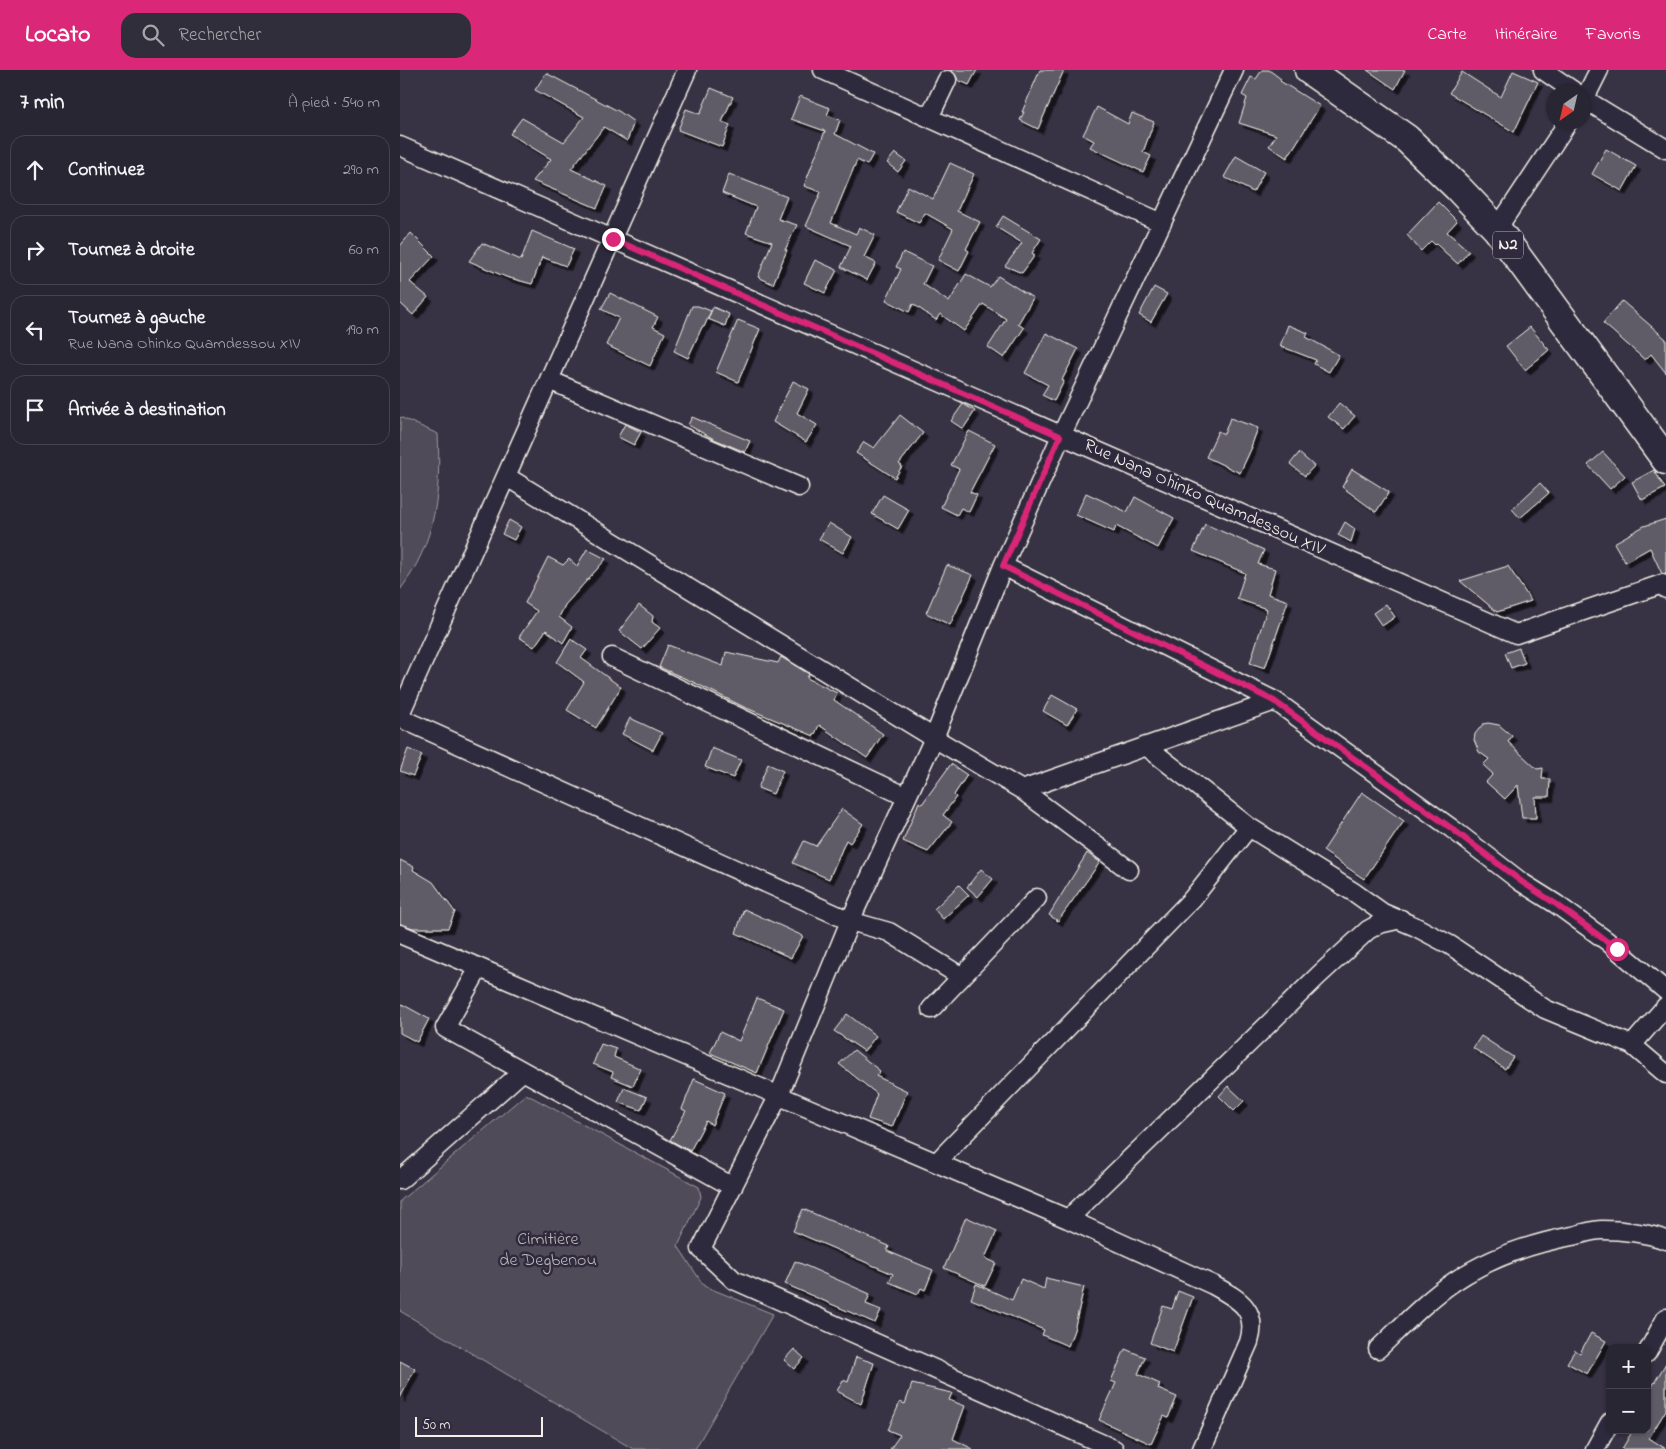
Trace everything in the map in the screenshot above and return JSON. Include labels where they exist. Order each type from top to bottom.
[{"type":"highway","name":"N2","points":[[1308,70],[1407,139],[1447,176],[1497,229],[1666,460]]},
{"type":"street","points":[[400,714],[687,70]]},
{"type":"street","points":[[822,70],[1162,223]]},
{"type":"street","points":[[1114,1449],[734,1280],[701,1249],[780,1095],[850,921],[934,738],[1003,566],[1060,436],[1234,70]]},
{"type":"street","points":[[1544,70],[1565,85]]},
{"type":"street","points":[[1591,86],[1600,70]]},
{"type":"street","points":[[930,118],[946,80]]},
{"type":"street","points":[[1591,103],[1666,149]]},
{"type":"street","points":[[1497,229],[1563,130]]},
{"type":"street","name":"Rue Nana Ohinko Quamdessou XIV","points":[[400,146],[1516,634],[1664,586]]},
{"type":"street","points":[[550,380],[799,487]]},
{"type":"street","points":[[506,477],[1022,790],[1129,870]]},
{"type":"street","points":[[1003,566],[1274,701],[1451,828],[1522,882],[1607,941],[1666,991]]},
{"type":"street","points":[[612,657],[907,797]]},
{"type":"street","points":[[1022,790],[1274,701]]},
{"type":"street","points":[[400,718],[850,921],[889,932],[962,977]]},
{"type":"street","points":[[1146,746],[1249,827],[1365,900],[1369,915],[1368,930]]},
{"type":"street","points":[[937,1162],[1192,899],[1249,827]]},
{"type":"street","points":[[1355,893],[1383,913],[1450,945],[1545,1009],[1632,1045],[1666,1074]]},
{"type":"street","points":[[931,1009],[1037,898]]},
{"type":"street","points":[[1068,1219],[1319,975],[1368,930],[1394,919],[1404,918],[1405,924]]},
{"type":"street","points":[[400,934],[1068,1219],[1213,1285],[1243,1304],[1248,1311],[1252,1330],[1249,1342],[1202,1449]]},
{"type":"street","points":[[479,968],[444,1028],[733,1187]]},
{"type":"street","points":[[1632,1045],[1666,1006]]},
{"type":"street","points":[[400,1180],[522,1072]]},
{"type":"street","points":[[1378,1349],[1450,1285],[1482,1265],[1505,1254],[1553,1239],[1601,1230],[1656,1236],[1666,1240]]},
{"type":"street","points":[[1651,1346],[1666,1318]]},
{"type":"street","points":[[1595,1449],[1606,1429]]},
{"type":"green space","points":[[400,417],[438,434],[439,455],[437,496],[429,535],[422,554],[400,590]]},
{"type":"green space","name":"Cimitière de Degbenou","points":[[526,1094],[699,1187],[701,1197],[678,1246],[704,1286],[773,1314],[695,1449],[633,1449],[400,1311],[400,1201]]},
{"type":"building","points":[[950,70],[977,70],[969,85],[958,80]]},
{"type":"building","points":[[1040,70],[1064,70],[1038,129],[1020,120]]},
{"type":"building","points":[[1262,70],[1269,70],[1281,79],[1280,81],[1320,106],[1287,158],[1269,146],[1276,135],[1239,123],[1247,98],[1242,95],[1251,77],[1256,79]]},
{"type":"building","points":[[1367,70],[1405,70],[1395,89]]},
{"type":"building","points":[[1513,71],[1538,82],[1514,132],[1449,93],[1462,72],[1501,97]]},
{"type":"building","points":[[546,73],[620,112],[634,122],[627,141],[604,127],[571,169],[607,186],[597,208],[533,181],[551,159],[510,134],[522,118],[564,142],[584,117],[535,90]]},
{"type":"building","points":[[711,88],[733,97],[722,122],[730,125],[722,147],[678,130],[686,109],[700,114]]},
{"type":"building","points":[[800,96],[830,108],[827,115],[840,120],[835,134],[873,154],[867,165],[857,160],[831,223],[856,234],[859,227],[875,235],[864,257],[876,263],[867,280],[841,267],[851,246],[806,226],[821,192],[804,186],[825,131],[791,119]]},
{"type":"building","points":[[1097,107],[1128,124],[1132,113],[1154,122],[1143,152],[1151,156],[1143,172],[1090,147],[1094,141],[1083,135]]},
{"type":"building","points":[[1606,149],[1636,166],[1622,191],[1592,174]]},
{"type":"building","points":[[895,153],[906,161],[898,172],[887,163]]},
{"type":"building","points":[[1236,156],[1264,172],[1253,192],[1224,177]]},
{"type":"building","points":[[950,163],[974,174],[957,211],[980,222],[966,249],[969,251],[959,271],[938,260],[953,229],[925,213],[919,223],[896,212],[908,186],[933,199]]},
{"type":"building","points":[[729,174],[787,197],[778,219],[797,225],[785,250],[787,250],[773,284],[758,277],[772,242],[746,233],[756,207],[722,193]]},
{"type":"building","points":[[1438,202],[1457,221],[1447,232],[1469,251],[1458,264],[1431,241],[1421,251],[1407,235]]},
{"type":"building","points":[[1003,216],[1041,239],[1032,253],[1035,255],[1022,273],[1005,266],[1022,243],[996,227]]},
{"type":"building","points":[[532,231],[574,249],[566,266],[542,257],[532,284],[506,277],[469,261],[482,243],[521,260]]},
{"type":"building","points":[[411,233],[434,256],[410,282],[428,297],[413,315],[400,303],[400,246]]},
{"type":"building","points":[[903,252],[932,266],[923,284],[949,302],[966,274],[990,287],[998,276],[1033,298],[1018,324],[1024,328],[1004,358],[988,347],[1006,319],[983,304],[964,331],[940,314],[936,320],[913,304],[909,312],[886,300],[901,269],[896,267]]},
{"type":"building","points":[[815,260],[837,270],[825,293],[804,283]]},
{"type":"building","points":[[1154,287],[1167,294],[1151,322],[1139,315]]},
{"type":"building","points":[[610,293],[658,317],[653,327],[665,333],[650,366],[606,345],[619,318],[601,309]]},
{"type":"building","points":[[1622,301],[1666,339],[1666,373],[1651,354],[1645,360],[1603,323]]},
{"type":"building","points":[[692,306],[698,306],[711,311],[688,358],[674,351]]},
{"type":"building","points":[[713,307],[729,314],[725,326],[708,319]]},
{"type":"building","points":[[738,320],[760,329],[738,382],[716,372]]},
{"type":"building","points":[[1288,325],[1308,333],[1306,337],[1339,355],[1329,372],[1314,364],[1316,360],[1280,346]]},
{"type":"building","points":[[1530,327],[1549,350],[1525,370],[1506,346]]},
{"type":"building","points":[[1046,333],[1078,349],[1062,380],[1064,381],[1054,401],[1042,395],[1048,385],[1025,373]]},
{"type":"building","points":[[793,381],[809,389],[797,413],[817,425],[806,442],[773,422]]},
{"type":"building","points":[[1339,403],[1355,416],[1344,429],[1328,417]]},
{"type":"building","points":[[963,404],[975,411],[963,429],[951,421]]},
{"type":"building","points":[[900,415],[923,433],[899,464],[902,466],[895,478],[856,453],[864,442],[874,448]]},
{"type":"building","points":[[692,417],[750,441],[745,452],[714,439],[688,425]]},
{"type":"building","points":[[1230,418],[1258,428],[1240,473],[1206,457],[1218,431],[1224,434]]},
{"type":"building","points":[[625,424],[641,432],[634,445],[618,437]]},
{"type":"building","points":[[969,431],[995,444],[970,492],[977,495],[969,512],[961,508],[957,515],[941,507],[959,469],[951,465]]},
{"type":"building","points":[[1603,452],[1625,476],[1610,489],[1588,465]]},
{"type":"building","points":[[1299,453],[1314,466],[1305,476],[1290,464]]},
{"type":"building","points":[[1352,469],[1389,492],[1376,512],[1342,487]]},
{"type":"building","points":[[1654,470],[1665,488],[1642,500],[1632,482]]},
{"type":"building","points":[[1540,483],[1549,493],[1520,518],[1512,509]]},
{"type":"building","points":[[1086,493],[1127,512],[1135,497],[1174,518],[1158,548],[1116,526],[1114,532],[1076,515]]},
{"type":"building","points":[[883,495],[909,510],[898,529],[872,514]]},
{"type":"building","points":[[1666,519],[1666,574],[1662,574],[1650,548],[1625,562],[1614,543],[1644,526]]},
{"type":"building","points":[[509,520],[521,527],[514,540],[502,534]]},
{"type":"building","points":[[1345,522],[1355,529],[1351,542],[1338,535]]},
{"type":"building","points":[[829,523],[852,537],[843,553],[819,539]]},
{"type":"building","points":[[1205,524],[1264,550],[1258,564],[1275,569],[1268,594],[1288,601],[1265,668],[1250,663],[1267,609],[1237,599],[1245,573],[1193,551]]},
{"type":"building","points":[[587,549],[606,559],[565,605],[559,617],[572,627],[563,643],[546,630],[534,647],[519,637],[537,611],[525,603],[548,557],[563,565],[569,559],[577,566]]},
{"type":"building","points":[[947,565],[973,575],[950,625],[926,613]]},
{"type":"building","points":[[1508,566],[1531,601],[1497,612],[1460,581]]},
{"type":"building","points":[[1386,604],[1395,617],[1382,626],[1373,613]]},
{"type":"building","points":[[639,605],[653,616],[652,622],[660,628],[642,649],[619,631]]},
{"type":"building","points":[[571,639],[587,650],[581,658],[621,687],[596,728],[567,710],[584,682],[557,662]]},
{"type":"building","points":[[668,645],[723,666],[726,652],[778,663],[781,657],[809,674],[807,678],[837,693],[834,700],[883,734],[867,758],[819,725],[814,736],[744,707],[659,667]]},
{"type":"building","points":[[1519,648],[1525,663],[1511,668],[1505,653]]},
{"type":"building","points":[[1052,695],[1077,709],[1067,725],[1043,711]]},
{"type":"building","points":[[630,718],[662,733],[653,750],[622,734]]},
{"type":"building","points":[[1483,724],[1499,725],[1512,736],[1508,742],[1537,769],[1543,768],[1542,779],[1550,779],[1549,797],[1535,797],[1536,818],[1522,818],[1518,785],[1505,799],[1486,782],[1493,774],[1483,765],[1489,759],[1479,752],[1474,740],[1475,734]]},
{"type":"building","points":[[712,748],[741,760],[733,778],[705,767]]},
{"type":"building","points":[[408,749],[422,755],[413,776],[400,771]]},
{"type":"building","points":[[768,764],[783,771],[773,794],[758,788]]},
{"type":"building","points":[[951,764],[967,775],[954,795],[956,797],[943,815],[952,822],[928,852],[903,841],[919,802],[922,804]]},
{"type":"building","points":[[1362,792],[1404,821],[1364,879],[1323,851]]},
{"type":"building","points":[[842,809],[863,824],[850,843],[846,840],[829,879],[793,863],[804,841],[816,846]]},
{"type":"building","points":[[1087,853],[1100,862],[1058,921],[1049,915]]},
{"type":"building","points":[[400,860],[414,867],[413,870],[433,882],[455,912],[448,928],[413,928],[400,924]]},
{"type":"building","points":[[981,869],[993,879],[978,897],[967,887]]},
{"type":"building","points":[[959,885],[969,895],[943,919],[934,909]]},
{"type":"building","points":[[744,909],[803,936],[791,958],[736,933]]},
{"type":"building","points":[[757,998],[784,1009],[757,1073],[710,1053],[720,1032],[739,1041]]},
{"type":"building","points":[[400,1003],[429,1019],[417,1042],[400,1033]]},
{"type":"building","points":[[847,1014],[876,1036],[864,1051],[834,1031]]},
{"type":"building","points":[[1481,1036],[1513,1057],[1505,1069],[1473,1048]]},
{"type":"building","points":[[601,1044],[616,1049],[614,1057],[641,1069],[633,1086],[611,1077],[613,1072],[593,1064]]},
{"type":"building","points":[[854,1050],[880,1071],[876,1076],[907,1091],[892,1127],[868,1119],[877,1094],[839,1064]]},
{"type":"building","points":[[694,1079],[725,1093],[712,1125],[706,1121],[690,1151],[670,1140],[686,1111],[682,1109]]},
{"type":"building","points":[[1228,1086],[1244,1101],[1234,1111],[1219,1096]]},
{"type":"building","points":[[624,1088],[647,1097],[641,1110],[618,1102]]},
{"type":"building","points":[[803,1209],[889,1246],[887,1251],[933,1270],[925,1290],[921,1288],[918,1294],[889,1282],[893,1274],[793,1231]]},
{"type":"building","points":[[966,1217],[997,1231],[985,1258],[996,1263],[985,1286],[944,1268]]},
{"type":"building","points":[[795,1261],[870,1294],[866,1304],[881,1310],[875,1323],[785,1284]]},
{"type":"building","points":[[1046,1278],[1084,1287],[1074,1330],[1068,1346],[1042,1335],[1044,1330],[971,1299],[976,1284],[1012,1300],[1021,1279],[1044,1289]]},
{"type":"building","points":[[1178,1291],[1193,1297],[1173,1352],[1150,1343],[1163,1306],[1172,1309]]},
{"type":"building","points":[[1591,1333],[1606,1341],[1587,1374],[1567,1363],[1575,1350],[1580,1353]]},
{"type":"building","points":[[794,1349],[804,1358],[794,1369],[784,1360]]},
{"type":"building","points":[[1125,1349],[1145,1357],[1138,1374],[1160,1384],[1158,1389],[1177,1397],[1168,1418],[1164,1416],[1151,1444],[1099,1420],[1116,1383],[1111,1381]]},
{"type":"building","points":[[856,1357],[874,1363],[861,1404],[837,1391],[843,1380],[848,1382]]},
{"type":"building","points":[[400,1361],[415,1369],[400,1398]]},
{"type":"building","points":[[1666,1363],[1666,1410],[1649,1438],[1666,1449],[1622,1449],[1631,1434],[1651,1434],[1651,1388]]},
{"type":"building","points":[[912,1384],[952,1393],[949,1400],[965,1406],[953,1439],[973,1449],[890,1449],[900,1435],[888,1430],[900,1402],[905,1404]]},
{"type":"route","points":[[613,239],[1060,436],[1003,566],[1274,701],[1617,949]]}]
